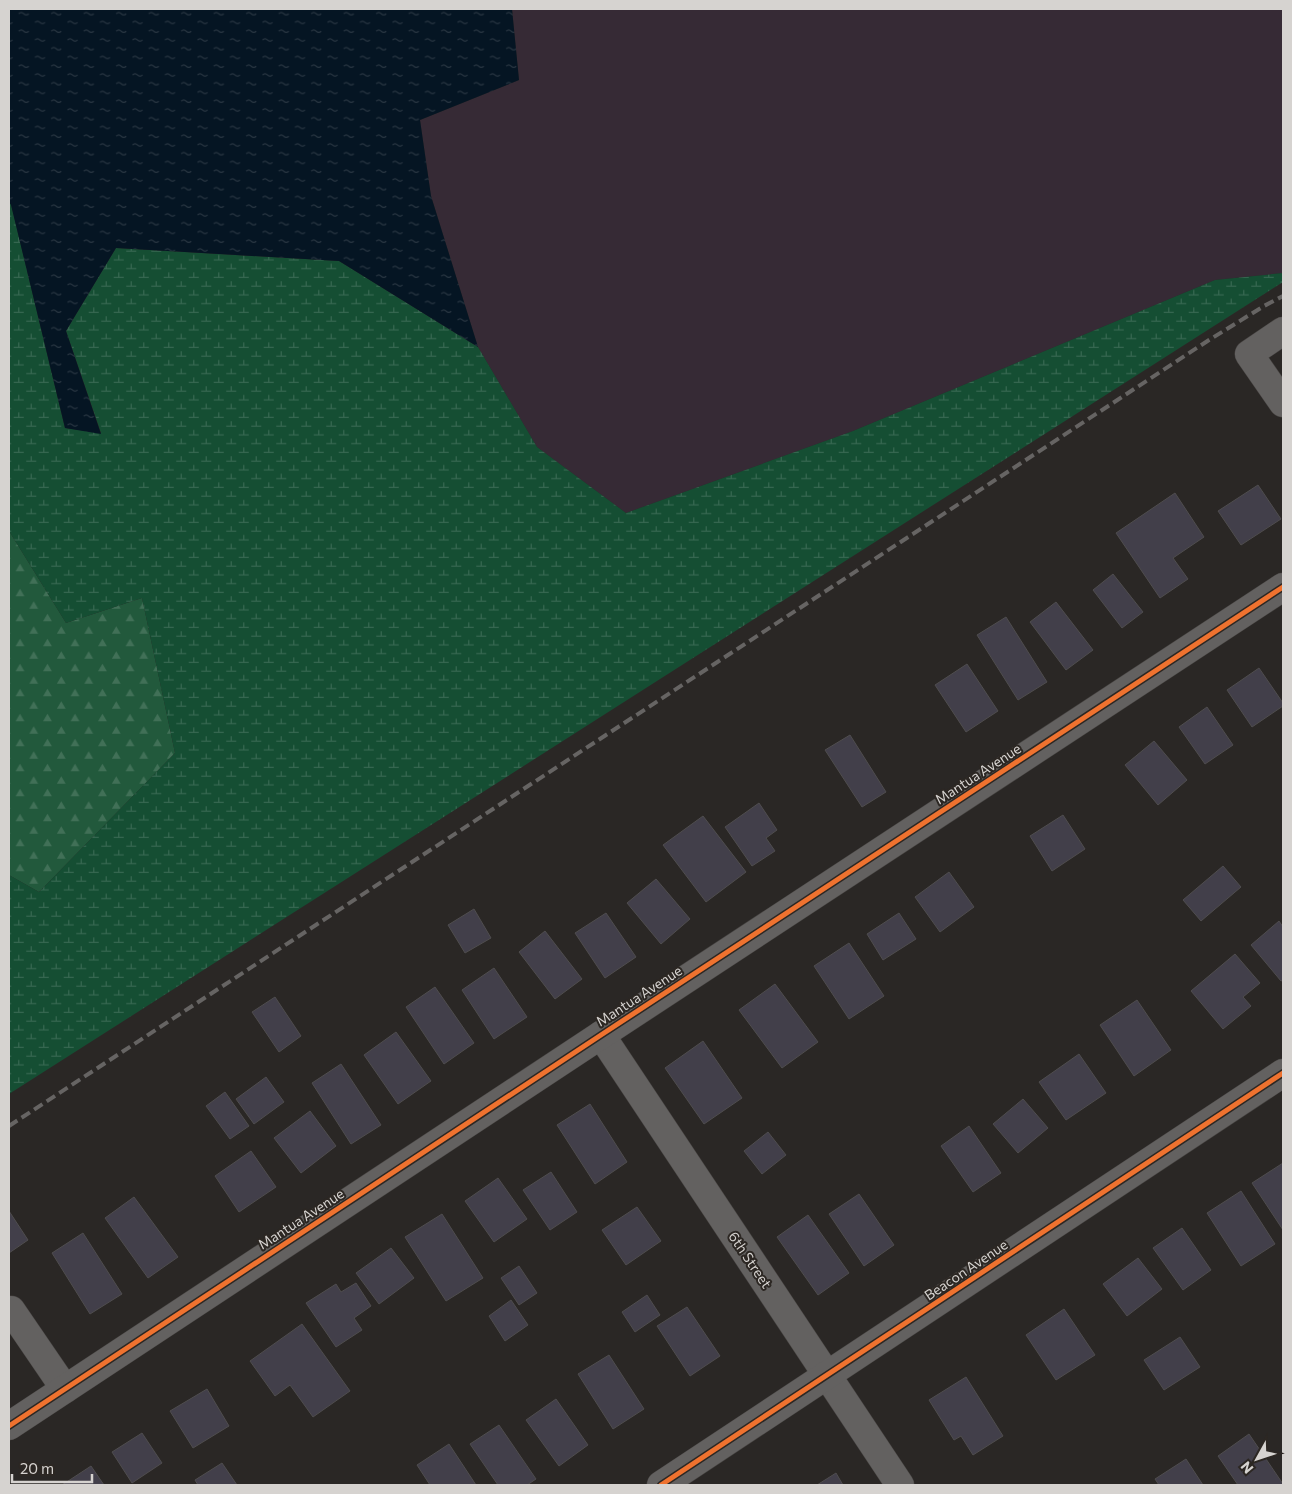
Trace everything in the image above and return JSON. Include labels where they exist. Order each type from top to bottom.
[{"type":"street","points":[[1283,331],[1249,354],[1283,404]]},
{"type":"street","name":"Mantua Avenue","points":[[9,1426],[1283,587]]},
{"type":"street","name":"6th Street","points":[[601,1035],[900,1485]]},
{"type":"street","name":"Beacon Avenue","points":[[660,1485],[1283,1073]]},
{"type":"street","points":[[12,1310],[65,1389]]},
{"type":"shaded area","points":[[512,9],[1283,9],[1283,273],[1215,280],[853,431],[626,513],[537,447],[478,347],[431,196],[420,120],[519,80]]},
{"type":"green space","points":[[9,202],[65,428],[101,433],[66,331],[116,248],[339,261],[478,347],[537,447],[626,513],[853,431],[1215,280],[1283,273],[1283,282],[9,1094],[9,875],[39,892],[175,753],[142,598],[66,623],[9,531]]},
{"type":"green space","points":[[9,531],[66,623],[142,598],[175,753],[39,892],[9,875]]},
{"type":"water","points":[[9,9],[512,9],[519,80],[420,120],[431,196],[478,347],[339,261],[116,248],[66,331],[101,434],[65,428],[9,202]]},
{"type":"building","points":[[1258,485],[1281,519],[1241,545],[1218,511]]},
{"type":"building","points":[[1175,493],[1204,537],[1173,558],[1188,579],[1160,598],[1116,533]]},
{"type":"building","points":[[1113,574],[1143,612],[1122,628],[1093,590]]},
{"type":"building","points":[[1056,602],[1093,650],[1066,670],[1030,622]]},
{"type":"building","points":[[1006,617],[1047,682],[1018,700],[977,635]]},
{"type":"building","points":[[967,664],[998,711],[966,732],[935,685]]},
{"type":"building","points":[[1259,668],[1283,703],[1283,706],[1252,727],[1227,690]]},
{"type":"building","points":[[1207,707],[1233,745],[1205,764],[1179,727]]},
{"type":"building","points":[[850,735],[886,792],[862,807],[825,750]]},
{"type":"building","points":[[1154,741],[1187,780],[1158,805],[1125,765]]},
{"type":"building","points":[[759,803],[777,830],[766,838],[775,851],[752,866],[725,827]]},
{"type":"building","points":[[1063,815],[1085,849],[1052,871],[1030,836]]},
{"type":"building","points":[[703,816],[746,872],[706,902],[663,845]]},
{"type":"building","points":[[1223,866],[1241,887],[1201,921],[1183,900]]},
{"type":"building","points":[[949,872],[974,907],[940,932],[915,897]]},
{"type":"building","points":[[656,879],[690,919],[661,944],[627,903]]},
{"type":"building","points":[[474,909],[491,938],[465,953],[448,925]]},
{"type":"building","points":[[606,913],[636,957],[605,978],[575,933]]},
{"type":"building","points":[[899,913],[916,939],[883,960],[867,934]]},
{"type":"building","points":[[1279,921],[1283,927],[1283,980],[1281,981],[1251,945]]},
{"type":"building","points":[[545,931],[582,979],[555,999],[519,952]]},
{"type":"building","points":[[849,943],[884,996],[849,1019],[814,966]]},
{"type":"building","points":[[1235,954],[1260,983],[1243,997],[1251,1006],[1223,1029],[1191,991]]},
{"type":"building","points":[[494,968],[527,1017],[494,1039],[462,990]]},
{"type":"building","points":[[775,984],[818,1042],[782,1068],[739,1010]]},
{"type":"building","points":[[435,987],[474,1043],[444,1064],[406,1007]]},
{"type":"building","points":[[275,997],[301,1036],[279,1052],[252,1012]]},
{"type":"building","points":[[1137,1000],[1171,1050],[1134,1076],[1100,1025]]},
{"type":"building","points":[[396,1032],[431,1081],[398,1104],[364,1055]]},
{"type":"building","points":[[703,1041],[742,1098],[704,1124],[665,1068]]},
{"type":"building","points":[[1079,1054],[1106,1093],[1066,1120],[1039,1082]]},
{"type":"building","points":[[341,1064],[381,1125],[351,1144],[312,1083]]},
{"type":"building","points":[[266,1077],[284,1102],[254,1124],[236,1099]]},
{"type":"building","points":[[225,1092],[249,1126],[230,1139],[206,1106]]},
{"type":"building","points":[[1023,1099],[1048,1128],[1018,1153],[993,1124]]},
{"type":"building","points":[[590,1104],[627,1162],[595,1184],[557,1125]]},
{"type":"building","points":[[310,1111],[336,1146],[301,1173],[274,1138]]},
{"type":"building","points":[[969,1126],[1001,1173],[973,1192],[941,1146]]},
{"type":"building","points":[[768,1132],[786,1155],[762,1174],[744,1151]]},
{"type":"building","points":[[251,1151],[276,1187],[239,1212],[215,1176]]},
{"type":"building","points":[[1283,1163],[1283,1230],[1252,1183]]},
{"type":"building","points":[[551,1172],[577,1212],[550,1230],[523,1190]]},
{"type":"building","points":[[498,1178],[527,1219],[494,1242],[465,1201]]},
{"type":"building","points":[[1241,1191],[1275,1244],[1241,1266],[1207,1213]]},
{"type":"building","points":[[859,1194],[894,1245],[864,1266],[829,1214]]},
{"type":"building","points":[[134,1197],[178,1257],[148,1278],[105,1218]]},
{"type":"building","points":[[637,1207],[661,1241],[626,1265],[602,1230]]},
{"type":"building","points":[[9,1211],[28,1240],[9,1253]]},
{"type":"building","points":[[442,1214],[483,1278],[446,1301],[405,1237]]},
{"type":"building","points":[[808,1215],[849,1273],[818,1295],[777,1237]]},
{"type":"building","points":[[1182,1228],[1211,1270],[1183,1290],[1153,1248]]},
{"type":"building","points":[[83,1233],[122,1294],[90,1314],[52,1253]]},
{"type":"building","points":[[391,1248],[414,1278],[379,1304],[356,1273]]},
{"type":"building","points":[[1138,1258],[1162,1289],[1127,1316],[1103,1284]]},
{"type":"building","points":[[519,1266],[537,1293],[519,1305],[501,1278]]},
{"type":"building","points":[[356,1283],[371,1306],[354,1318],[362,1330],[336,1347],[306,1303],[336,1284],[341,1292]]},
{"type":"building","points":[[647,1295],[660,1315],[635,1332],[622,1312]]},
{"type":"building","points":[[511,1300],[528,1325],[505,1341],[489,1316]]},
{"type":"building","points":[[687,1307],[720,1356],[690,1376],[657,1326]]},
{"type":"building","points":[[1064,1309],[1095,1355],[1056,1380],[1026,1335]]},
{"type":"building","points":[[302,1324],[350,1391],[313,1417],[290,1385],[275,1396],[250,1361]]},
{"type":"building","points":[[1180,1337],[1200,1367],[1164,1390],[1144,1360]]},
{"type":"building","points":[[609,1355],[644,1409],[613,1429],[578,1374]]},
{"type":"building","points":[[966,1377],[1003,1436],[973,1455],[961,1436],[954,1440],[929,1400]]},
{"type":"building","points":[[207,1389],[229,1426],[193,1448],[170,1411]]},
{"type":"building","points":[[556,1399],[588,1445],[559,1466],[526,1420]]},
{"type":"building","points":[[499,1425],[536,1479],[527,1485],[498,1485],[470,1444]]},
{"type":"building","points":[[142,1433],[162,1463],[132,1483],[112,1452]]},
{"type":"building","points":[[1249,1434],[1282,1485],[1238,1485],[1218,1456]]},
{"type":"building","points":[[449,1444],[476,1485],[430,1485],[417,1465]]},
{"type":"building","points":[[1186,1459],[1203,1485],[1159,1485],[1155,1479]]},
{"type":"building","points":[[222,1463],[237,1485],[198,1485],[195,1480]]},
{"type":"building","points":[[91,1466],[104,1485],[62,1485]]},
{"type":"building","points":[[836,1473],[843,1485],[817,1485]]},
{"type":"railway","points":[[9,1126],[1209,340],[1283,296]]},
{"type":"cycle path","points":[[9,1426],[1283,587]]},
{"type":"cycle path","points":[[661,1485],[1283,1073]]}]
